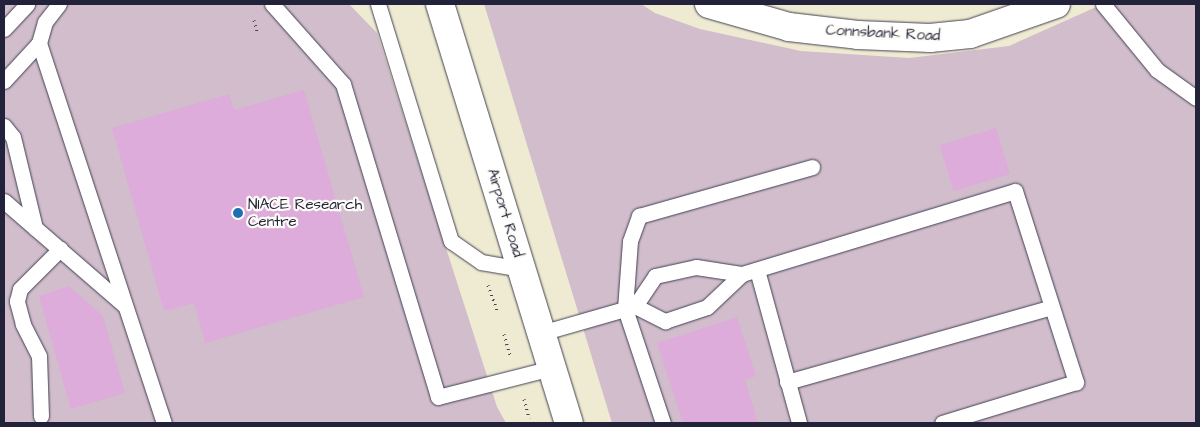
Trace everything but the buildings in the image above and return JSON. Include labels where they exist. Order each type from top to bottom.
[{"type":"street","name":"Airport Road","points":[[440,4],[569,423]]},
{"type":"street","name":"Connsbank Road","points":[[709,4],[789,27],[858,35],[930,38],[970,34],[1056,4]]},
{"type":"lane","points":[[4,30],[27,4]]},
{"type":"lane","points":[[4,81],[39,42],[45,22],[59,4]]},
{"type":"lane","points":[[272,4],[343,84],[438,397],[552,368]]},
{"type":"lane","points":[[378,4],[451,241],[481,262],[522,269]]},
{"type":"lane","points":[[1103,4],[1158,70],[1196,98]]},
{"type":"lane","points":[[39,42],[164,423]]},
{"type":"lane","points":[[4,126],[13,137],[35,228]]},
{"type":"lane","points":[[663,423],[630,308],[630,241],[639,216],[812,167]]},
{"type":"lane","points":[[630,308],[655,276],[696,267],[749,272],[1015,191],[1076,382],[942,423]]},
{"type":"lane","points":[[4,201],[125,306]]},
{"type":"lane","points":[[40,416],[39,356],[23,324],[17,301],[20,289],[60,249]]},
{"type":"lane","points":[[541,333],[630,308],[665,321],[707,307],[749,272]]},
{"type":"lane","points":[[749,272],[788,382],[799,423]]},
{"type":"lane","points":[[788,382],[1052,307]]},
{"type":"shaded area","points":[[4,4],[349,4],[377,33],[497,407],[506,423],[4,423]]},
{"type":"shaded area","points":[[484,4],[641,4],[655,13],[700,29],[801,51],[909,58],[1009,46],[1103,4],[1196,4],[1196,423],[612,423]]},
{"type":"place","name":"NIACE Research Centre","points":[[238,213]]}]
